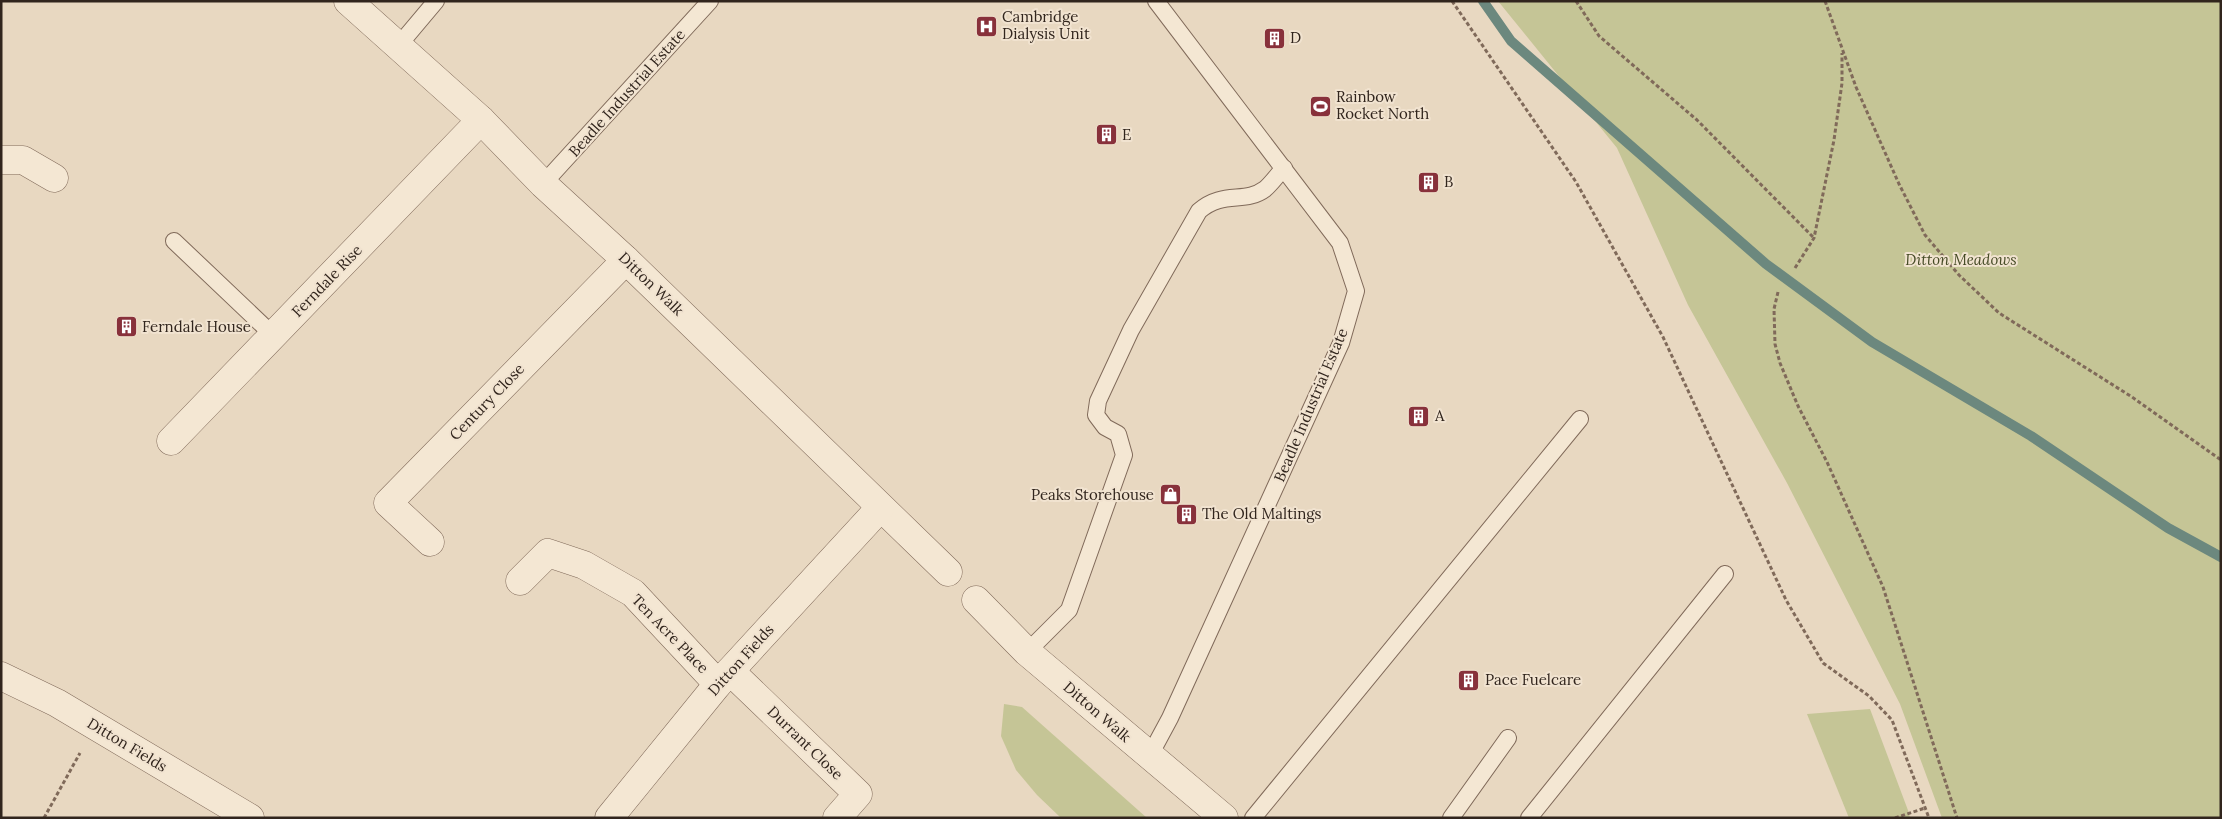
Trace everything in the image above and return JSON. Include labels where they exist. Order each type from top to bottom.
[{"type":"street","name":"Ditton Walk","points":[[348,1],[482,120],[543,184],[626,260],[948,572]]},
{"type":"street","name":"Ferndale Rise","points":[[171,441],[482,120]]},
{"type":"street","points":[[1,160],[23,160],[54,178]]},
{"type":"street","name":"Century Close","points":[[430,542],[388,503],[626,260]]},
{"type":"street","name":"Ditton Fields","points":[[609,818],[724,678],[880,508]]},
{"type":"street","name":"Ten Acre Place","points":[[520,581],[548,553],[584,565],[632,594],[724,678]]},
{"type":"street","name":"Ditton Walk","points":[[976,600],[1027,652],[1224,818]]},
{"type":"street","name":"Ditton Fields","points":[[1,676],[56,703],[250,818]]},
{"type":"street","name":"Durrant Close","points":[[724,678],[858,794],[837,818]]},
{"type":"lane","points":[[399,45],[436,1]]},
{"type":"lane","name":"Beadle Industrial Estate","points":[[543,184],[710,1]]},
{"type":"lane","name":"Beadle Industrial Estate","points":[[1149,756],[1170,718],[1341,344],[1356,291],[1340,242],[1156,1]]},
{"type":"lane","points":[[1027,652],[1069,610],[1124,455],[1118,434],[1105,427],[1096,415],[1098,401],[1130,330],[1200,210],[1210,202],[1221,198],[1252,195],[1265,189],[1284,168]]},
{"type":"lane","points":[[174,241],[274,336]]},
{"type":"lane","points":[[1253,818],[1580,418]]},
{"type":"lane","points":[[1529,818],[1725,574]]},
{"type":"lane","points":[[1451,818],[1508,738]]},
{"type":"path","points":[[1452,1],[1576,182],[1664,337],[1786,600],[1823,663],[1869,696],[1892,720],[1929,818]]},
{"type":"path","points":[[1576,1],[1599,36],[1697,120],[1814,238]]},
{"type":"path","points":[[1825,1],[1856,87],[1899,184],[1925,235],[1958,275],[1999,313],[2132,397],[2221,460]]},
{"type":"path","points":[[1795,268],[1814,238],[1834,140],[1842,83],[1842,49]]},
{"type":"path","points":[[1778,292],[1774,309],[1775,344],[1780,363],[1798,406],[1827,462],[1883,587],[1957,818]]},
{"type":"path","points":[[44,818],[94,726]]},
{"type":"path","points":[[1895,818],[1925,808]]},
{"type":"green space","name":"Ditton Meadows","points":[[1498,1],[2221,1],[2221,818],[1942,818],[1900,704],[1787,483],[1688,305],[1617,148]]},
{"type":"green space","points":[[1004,704],[1022,707],[1147,818],[1061,818],[1037,795],[1016,770],[1001,736]]},
{"type":"green space","points":[[1870,709],[1910,818],[1849,818],[1807,714]]},
{"type":"waterway","points":[[1483,1],[1511,41],[1766,264],[1872,342],[2031,436],[2168,528],[2221,557]]},
{"type":"place","name":"Cambridge Dialysis Unit","points":[[986,26]]},
{"type":"place","name":"D","points":[[1274,38]]},
{"type":"place","name":"Rainbow Rocket North","points":[[1320,106]]},
{"type":"place","name":"E","points":[[1106,135]]},
{"type":"place","name":"B","points":[[1428,182]]},
{"type":"place","name":"Ferndale House","points":[[126,327]]},
{"type":"place","name":"A","points":[[1419,416]]},
{"type":"place","name":"Peaks Storehouse","points":[[1170,495]]},
{"type":"place","name":"The Old Maltings","points":[[1186,514]]},
{"type":"place","name":"Pace Fuelcare","points":[[1469,680]]}]
